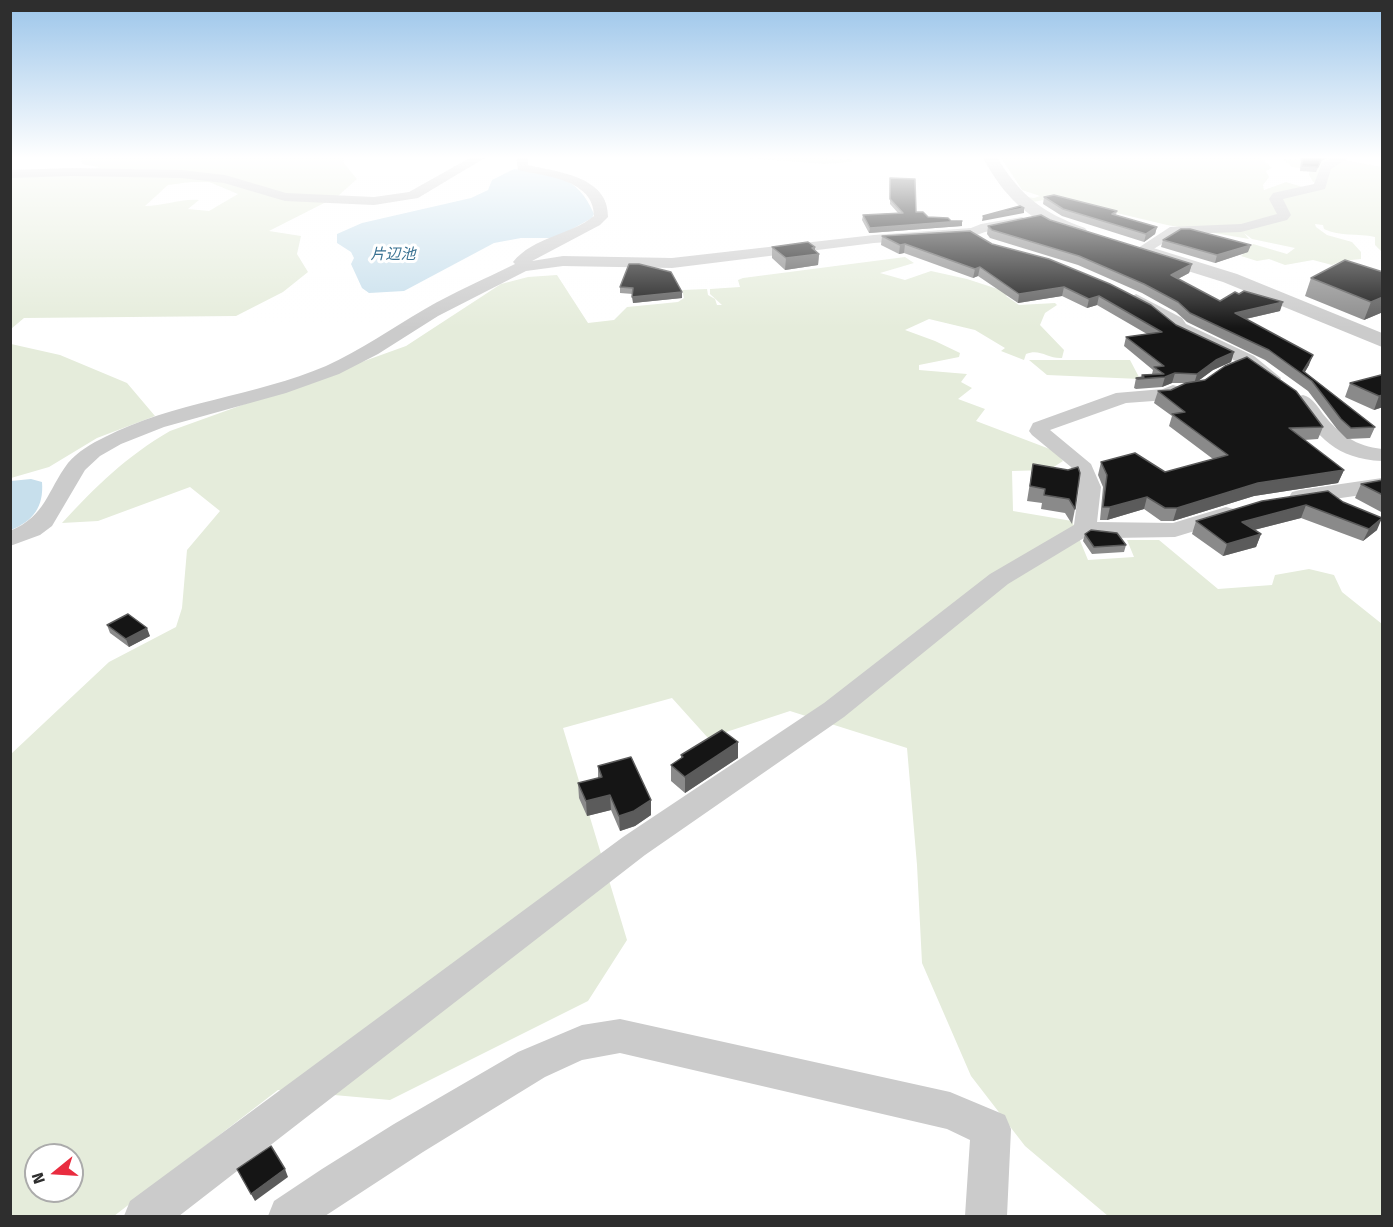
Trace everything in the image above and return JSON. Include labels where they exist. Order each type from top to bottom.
[{"type":"street","points":[[522,267],[520,262],[526,257],[595,222],[602,213]]},
{"type":"street","points":[[1038,213],[1098,237]]},
{"type":"street","points":[[1142,250],[1175,230],[1241,228],[1282,217],[1284,213]]},
{"type":"street","points":[[10,539],[32,530],[44,520],[77,466],[93,452],[114,440],[157,423],[279,389],[332,370],[372,350],[432,312],[522,267],[563,261],[672,264],[873,239],[979,237],[981,228],[1042,216]]},
{"type":"street","points":[[1120,244],[1210,271],[1383,340]]},
{"type":"street","points":[[1124,292],[1176,322],[1189,333],[1248,360],[1300,397],[1328,435],[1339,444],[1358,452],[1383,455]]},
{"type":"street","points":[[1084,528],[1090,487],[1080,464],[1039,431],[1040,426],[1123,397],[1167,394],[1173,391]]},
{"type":"street","points":[[145,1216],[634,846],[834,710],[999,579],[1084,528],[1134,531],[1175,530],[1265,503],[1383,485]]},
{"type":"street","points":[[1329,494],[1355,511]]},
{"type":"street","points":[[289,1216],[410,1135],[558,1051],[595,1037],[620,1036],[950,1111],[991,1129],[986,1216]]},
{"type":"green space","points":[[11,213],[304,213],[269,231],[301,236],[297,254],[308,272],[283,292],[236,316],[24,318],[11,329]]},
{"type":"green space","points":[[1118,213],[1382,213],[1382,252],[1375,245],[1375,237],[1336,233],[1324,229],[1323,225],[1315,224],[1327,235],[1352,242],[1361,252],[1361,259],[1342,261],[1332,265],[1313,260],[1285,265],[1269,259],[1257,261],[1241,256],[1253,244],[1287,254],[1295,248],[1252,239],[1244,233],[1249,239],[1167,225]]},
{"type":"green space","points":[[905,257],[914,263],[880,273],[905,280],[931,271],[967,279],[1010,293],[1006,296],[1019,305],[1055,303],[1057,305],[1045,313],[1040,325],[1064,350],[1062,358],[1031,352],[1026,354],[1024,360],[1001,351],[1005,348],[975,330],[929,319],[905,330],[960,353],[959,357],[919,365],[919,370],[967,374],[961,382],[972,388],[958,399],[985,409],[976,421],[1055,451],[1063,461],[1049,470],[1012,471],[1013,511],[1072,521],[1088,560],[1134,557],[1127,540],[1159,540],[1218,589],[1272,585],[1275,575],[1309,569],[1334,575],[1342,592],[1382,624],[1382,1216],[1108,1216],[1025,1146],[971,1076],[922,963],[917,865],[907,748],[790,711],[708,738],[672,698],[563,728],[627,940],[588,1001],[390,1100],[278,1090],[114,1216],[11,1216],[11,754],[109,662],[176,627],[182,608],[187,550],[220,511],[190,487],[98,521],[62,523],[113,473],[170,431],[406,346],[501,284],[528,277],[557,275],[588,323],[614,320],[627,307],[678,302],[684,298],[682,290],[707,289],[708,295],[715,299],[717,305],[722,305],[710,294],[710,289],[740,287],[738,280]]},
{"type":"green space","points":[[11,344],[60,355],[127,383],[155,416],[97,438],[49,467],[11,478]]},
{"type":"green space","points":[[1029,360],[1130,360],[1140,379],[1047,375]]},
{"type":"water","name":"片辺池","points":[[404,213],[594,214],[592,218],[556,238],[521,238],[494,243],[404,291],[369,293],[362,288],[351,264],[354,258],[351,252],[337,243],[337,234],[362,223]]},
{"type":"water","points":[[31,479],[42,482],[39,506],[31,517],[11,530],[11,481]]},
{"type":"building","points":[[924,213],[928,217],[962,221],[870,228],[863,215]]},
{"type":"building","points":[[1077,213],[1113,213],[1157,227],[1146,234]]},
{"type":"building","points":[[1041,215],[1050,220],[1192,264],[1171,275],[1220,301],[1235,292],[1239,294],[1244,291],[1283,302],[1235,313],[1313,355],[1303,371],[1375,427],[1351,428],[1341,419],[1312,381],[1269,350],[1190,313],[1178,302],[1144,284],[1079,256],[992,230],[988,226]]},
{"type":"building","points":[[1181,229],[1190,229],[1251,245],[1217,255],[1163,240]]},
{"type":"building","points":[[970,231],[992,244],[1049,259],[1110,284],[1151,305],[1176,325],[1234,352],[1216,360],[1197,374],[1175,373],[1165,377],[1138,379],[1136,378],[1144,377],[1142,375],[1164,374],[1154,367],[1164,366],[1126,337],[1162,332],[1099,296],[1089,299],[1064,287],[1019,294],[980,267],[975,269],[905,244],[900,245],[882,236]]},
{"type":"building","points":[[808,242],[819,254],[786,258],[772,247]]},
{"type":"building","points":[[1345,260],[1383,272],[1383,297],[1371,302],[1311,278]]},
{"type":"building","points":[[629,264],[639,264],[671,272],[682,292],[632,297],[633,288],[620,287]]},
{"type":"building","points":[[1247,357],[1296,391],[1323,427],[1289,428],[1344,470],[1258,483],[1177,508],[1165,508],[1147,497],[1103,507],[1107,475],[1101,462],[1135,453],[1165,472],[1228,455],[1172,414],[1185,412],[1158,391],[1171,390],[1186,383],[1205,380],[1225,366]]},
{"type":"building","points":[[1383,376],[1383,395],[1379,396],[1350,383]]},
{"type":"building","points":[[1033,464],[1068,470],[1078,467],[1080,473],[1075,509],[1069,499],[1044,495],[1045,489],[1030,486]]},
{"type":"building","points":[[1383,480],[1383,495],[1361,484]]},
{"type":"building","points":[[1328,491],[1343,502],[1382,518],[1369,529],[1306,505],[1242,522],[1261,534],[1227,544],[1196,521],[1262,501]]},
{"type":"building","points":[[1091,530],[1117,533],[1126,545],[1094,547],[1085,534]]},
{"type":"building","points":[[128,614],[147,628],[126,639],[107,625]]},
{"type":"building","points":[[722,730],[738,742],[685,777],[671,765],[683,757],[681,755]]},
{"type":"building","points":[[631,757],[651,800],[634,811],[619,816],[610,795],[586,801],[578,783],[602,777],[598,766]]},
{"type":"building","points":[[271,1146],[285,1169],[251,1194],[237,1169]]}]
